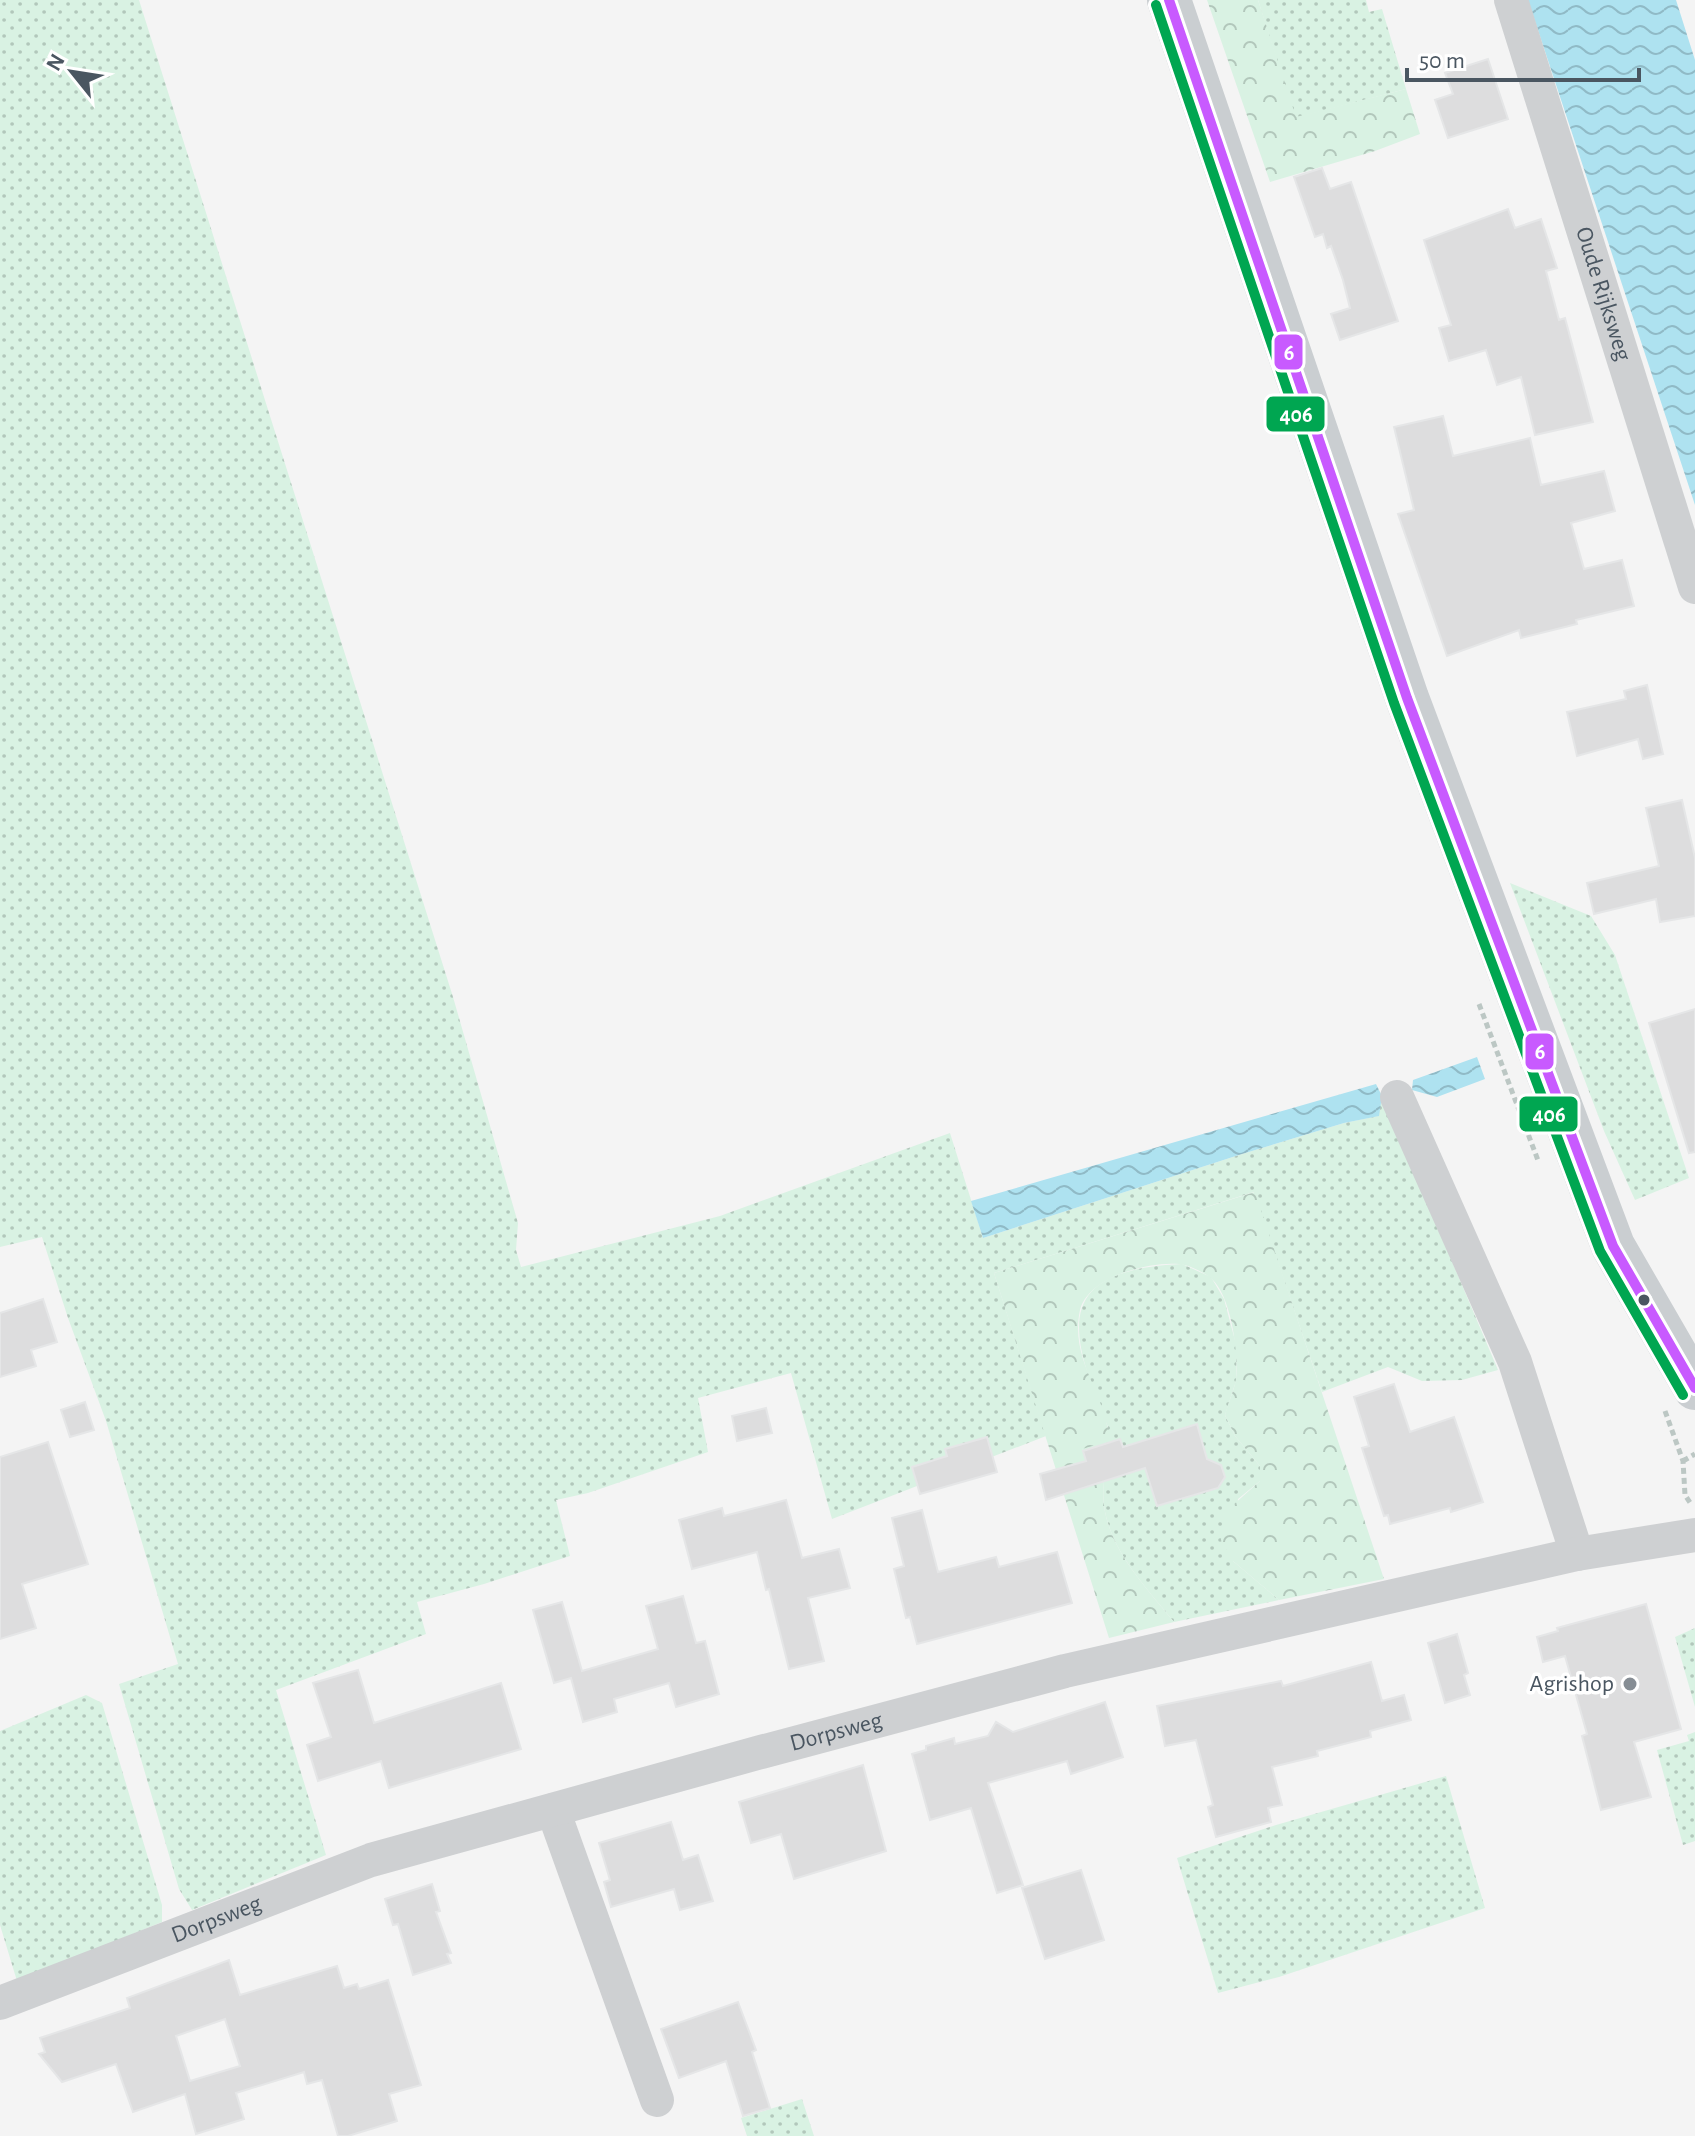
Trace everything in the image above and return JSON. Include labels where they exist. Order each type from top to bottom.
[{"type":"main road","points":[[1169,0],[1407,698],[1613,1246],[1695,1388]]},
{"type":"street","name":"Oude Rijksweg","points":[[1511,0],[1695,587]]},
{"type":"street","points":[[1397,1097],[1515,1362],[1577,1554]]},
{"type":"street","name":"Dorpsweg","points":[[0,2003],[371,1860],[1065,1671],[1577,1554],[1695,1535]]},
{"type":"street","points":[[553,1810],[657,2100]]},
{"type":"path","points":[[1670,1423],[1683,1461],[1685,1495],[1695,1509]]},
{"type":"path","points":[[1683,1461],[1695,1454]]},
{"type":"green space","points":[[0,0],[139,0],[453,997],[518,1223],[516,1250],[521,1267],[720,1216],[950,1133],[983,1238],[1242,1154],[1344,1123],[1378,1116],[1382,1096],[1498,1370],[1462,1380],[1422,1381],[1388,1367],[1322,1392],[1254,1192],[994,1273],[1046,1436],[832,1519],[791,1373],[698,1398],[708,1452],[588,1493],[556,1500],[570,1556],[417,1602],[426,1634],[276,1690],[326,1855],[192,1910],[179,1889],[119,1684],[178,1664],[106,1421],[42,1237],[0,1247]]},
{"type":"green space","points":[[1207,0],[1258,0],[1296,117],[1406,89],[1420,134],[1375,151],[1270,182]]},
{"type":"green space","points":[[1258,0],[1366,0],[1369,12],[1382,9],[1406,89],[1295,118]]},
{"type":"green space","points":[[1510,883],[1591,916],[1615,955],[1689,1178],[1635,1200],[1604,1131]]},
{"type":"green space","points":[[1255,1192],[1384,1579],[1279,1600],[1233,1561],[1221,1540],[1223,1514],[1260,1481],[1260,1466],[1235,1436],[1225,1415],[1237,1368],[1228,1308],[1216,1283],[1194,1268],[1152,1265],[1107,1280],[1085,1298],[1080,1310],[1080,1346],[1107,1425],[1109,1441],[1082,1449],[1092,1484],[1104,1482],[1107,1522],[1124,1558],[1174,1622],[1109,1638],[994,1273]]},
{"type":"green space","points":[[1182,1264],[1211,1277],[1224,1299],[1237,1348],[1236,1381],[1225,1415],[1235,1436],[1260,1466],[1260,1481],[1238,1499],[1233,1561],[1279,1600],[1174,1622],[1136,1575],[1115,1540],[1107,1522],[1104,1482],[1092,1485],[1082,1449],[1108,1427],[1084,1362],[1079,1335],[1081,1312],[1090,1293],[1110,1278],[1140,1269]]},
{"type":"green space","points":[[1695,1628],[1695,1707],[1675,1637]]},
{"type":"green space","points":[[86,1695],[102,1703],[162,1905],[162,1922],[17,1981],[0,1925],[0,1731]]},
{"type":"green space","points":[[1695,1732],[1695,1841],[1683,1845],[1657,1750],[1689,1741],[1687,1735]]},
{"type":"green space","points":[[1446,1776],[1485,1908],[1279,1977],[1218,1993],[1177,1858],[1276,1825]]},
{"type":"green space","points":[[802,2099],[814,2136],[747,2136],[741,2118]]},
{"type":"water","points":[[1528,0],[1676,0],[1695,60],[1695,505]]},
{"type":"water","points":[[1477,1057],[1485,1079],[1437,1097],[1412,1090],[1413,1080]]},
{"type":"water","points":[[1376,1084],[1382,1096],[1379,1116],[1344,1123],[1242,1154],[983,1238],[971,1201]]},
{"type":"building","points":[[1488,59],[1508,119],[1448,138],[1435,100],[1453,94],[1445,73]]},
{"type":"building","points":[[1322,168],[1330,189],[1351,182],[1398,321],[1340,340],[1331,314],[1350,308],[1343,280],[1331,246],[1327,248],[1323,234],[1315,237],[1294,177]]},
{"type":"building","points":[[1508,209],[1515,228],[1541,219],[1557,268],[1546,271],[1559,320],[1565,318],[1593,422],[1535,435],[1521,377],[1497,385],[1486,350],[1449,361],[1439,328],[1451,325],[1424,240]]},
{"type":"building","points":[[1443,416],[1453,456],[1530,438],[1541,485],[1604,471],[1615,511],[1571,523],[1584,569],[1622,560],[1634,606],[1521,638],[1519,630],[1447,656],[1398,514],[1414,510],[1394,427]]},
{"type":"building","points":[[1647,685],[1663,754],[1643,759],[1638,739],[1577,756],[1567,712],[1626,699],[1624,691]]},
{"type":"building","points":[[1682,800],[1695,858],[1695,916],[1660,922],[1656,899],[1594,914],[1587,883],[1659,866],[1646,808]]},
{"type":"building","points":[[1695,1009],[1695,1152],[1689,1153],[1649,1023]]},
{"type":"building","points":[[43,1299],[57,1342],[31,1350],[36,1366],[0,1377],[0,1313]]},
{"type":"building","points":[[1394,1384],[1410,1432],[1454,1417],[1483,1502],[1390,1524],[1388,1515],[1384,1516],[1362,1448],[1369,1446],[1354,1397]]},
{"type":"building","points":[[85,1402],[94,1430],[70,1437],[61,1410]]},
{"type":"building","points":[[766,1408],[772,1433],[737,1441],[732,1416]]},
{"type":"building","points":[[1197,1424],[1207,1459],[1221,1465],[1225,1477],[1218,1488],[1157,1506],[1145,1468],[1046,1500],[1040,1474],[1086,1461],[1083,1451],[1120,1439],[1123,1447]]},
{"type":"building","points":[[987,1437],[997,1472],[920,1494],[912,1467],[947,1456],[945,1449]]},
{"type":"building","points":[[48,1442],[88,1564],[22,1584],[36,1628],[0,1639],[0,1457]]},
{"type":"building","points":[[786,1500],[802,1558],[839,1549],[850,1588],[808,1598],[824,1661],[789,1669],[757,1552],[692,1569],[679,1520],[722,1508],[724,1516]]},
{"type":"building","points":[[922,1510],[938,1572],[996,1557],[999,1567],[1057,1552],[1072,1603],[917,1644],[910,1617],[906,1618],[894,1569],[904,1566],[892,1518]]},
{"type":"building","points":[[683,1596],[696,1643],[705,1641],[719,1694],[676,1707],[669,1683],[614,1699],[617,1712],[583,1722],[571,1678],[554,1683],[533,1610],[562,1602],[582,1671],[658,1649],[646,1606]]},
{"type":"building","points":[[1646,1604],[1681,1729],[1634,1742],[1651,1797],[1601,1810],[1582,1736],[1587,1734],[1565,1656],[1543,1662],[1537,1637],[1558,1631],[1557,1628]]},
{"type":"building","points":[[1457,1634],[1468,1673],[1464,1675],[1470,1695],[1445,1703],[1428,1643]]},
{"type":"building","points":[[1371,1662],[1382,1701],[1404,1695],[1411,1720],[1370,1731],[1371,1737],[1317,1751],[1318,1756],[1272,1767],[1282,1805],[1268,1808],[1271,1822],[1216,1837],[1208,1807],[1213,1805],[1196,1740],[1165,1746],[1157,1706],[1281,1681],[1283,1686]]},
{"type":"building","points":[[358,1670],[374,1723],[501,1683],[521,1749],[389,1788],[381,1761],[318,1781],[307,1745],[331,1737],[313,1683]]},
{"type":"building","points":[[1105,1702],[1123,1757],[1071,1774],[1067,1761],[988,1783],[1023,1885],[997,1893],[971,1808],[930,1820],[912,1754],[926,1750],[926,1746],[954,1738],[955,1744],[988,1736],[996,1722],[1013,1732]]},
{"type":"building","points":[[863,1765],[886,1851],[794,1879],[781,1834],[751,1843],[739,1802]]},
{"type":"building","points":[[671,1822],[683,1860],[698,1855],[713,1901],[680,1910],[674,1889],[611,1907],[604,1882],[610,1880],[599,1843]]},
{"type":"building","points":[[1081,1870],[1104,1940],[1045,1959],[1022,1888]]},
{"type":"building","points":[[432,1884],[440,1911],[436,1912],[451,1953],[447,1954],[451,1963],[413,1975],[398,1924],[393,1925],[385,1899]]},
{"type":"building","points":[[229,1960],[240,1995],[337,1966],[344,1988],[357,1984],[359,1989],[388,1980],[421,2085],[389,2094],[397,2121],[348,2136],[338,2136],[322,2080],[307,2084],[304,2072],[236,2093],[244,2119],[196,2134],[185,2094],[133,2112],[116,2064],[62,2082],[39,2054],[45,2052],[40,2038],[130,2008],[127,1998]],"holes":[[[225,2019],[240,2066],[190,2081],[176,2036]]]},
{"type":"building","points":[[738,2002],[756,2050],[752,2052],[770,2108],[743,2116],[726,2061],[679,2078],[661,2029]]},
{"type":"transit line","name":"6","points":[[1169,0],[1407,698],[1613,1246],[1695,1388]]},
{"type":"transit line","name":"406","points":[[1156,5],[1394,703],[1600,1251],[1683,1395]]},
{"type":"place","name":"Agrishop","points":[[1630,1684]]}]
